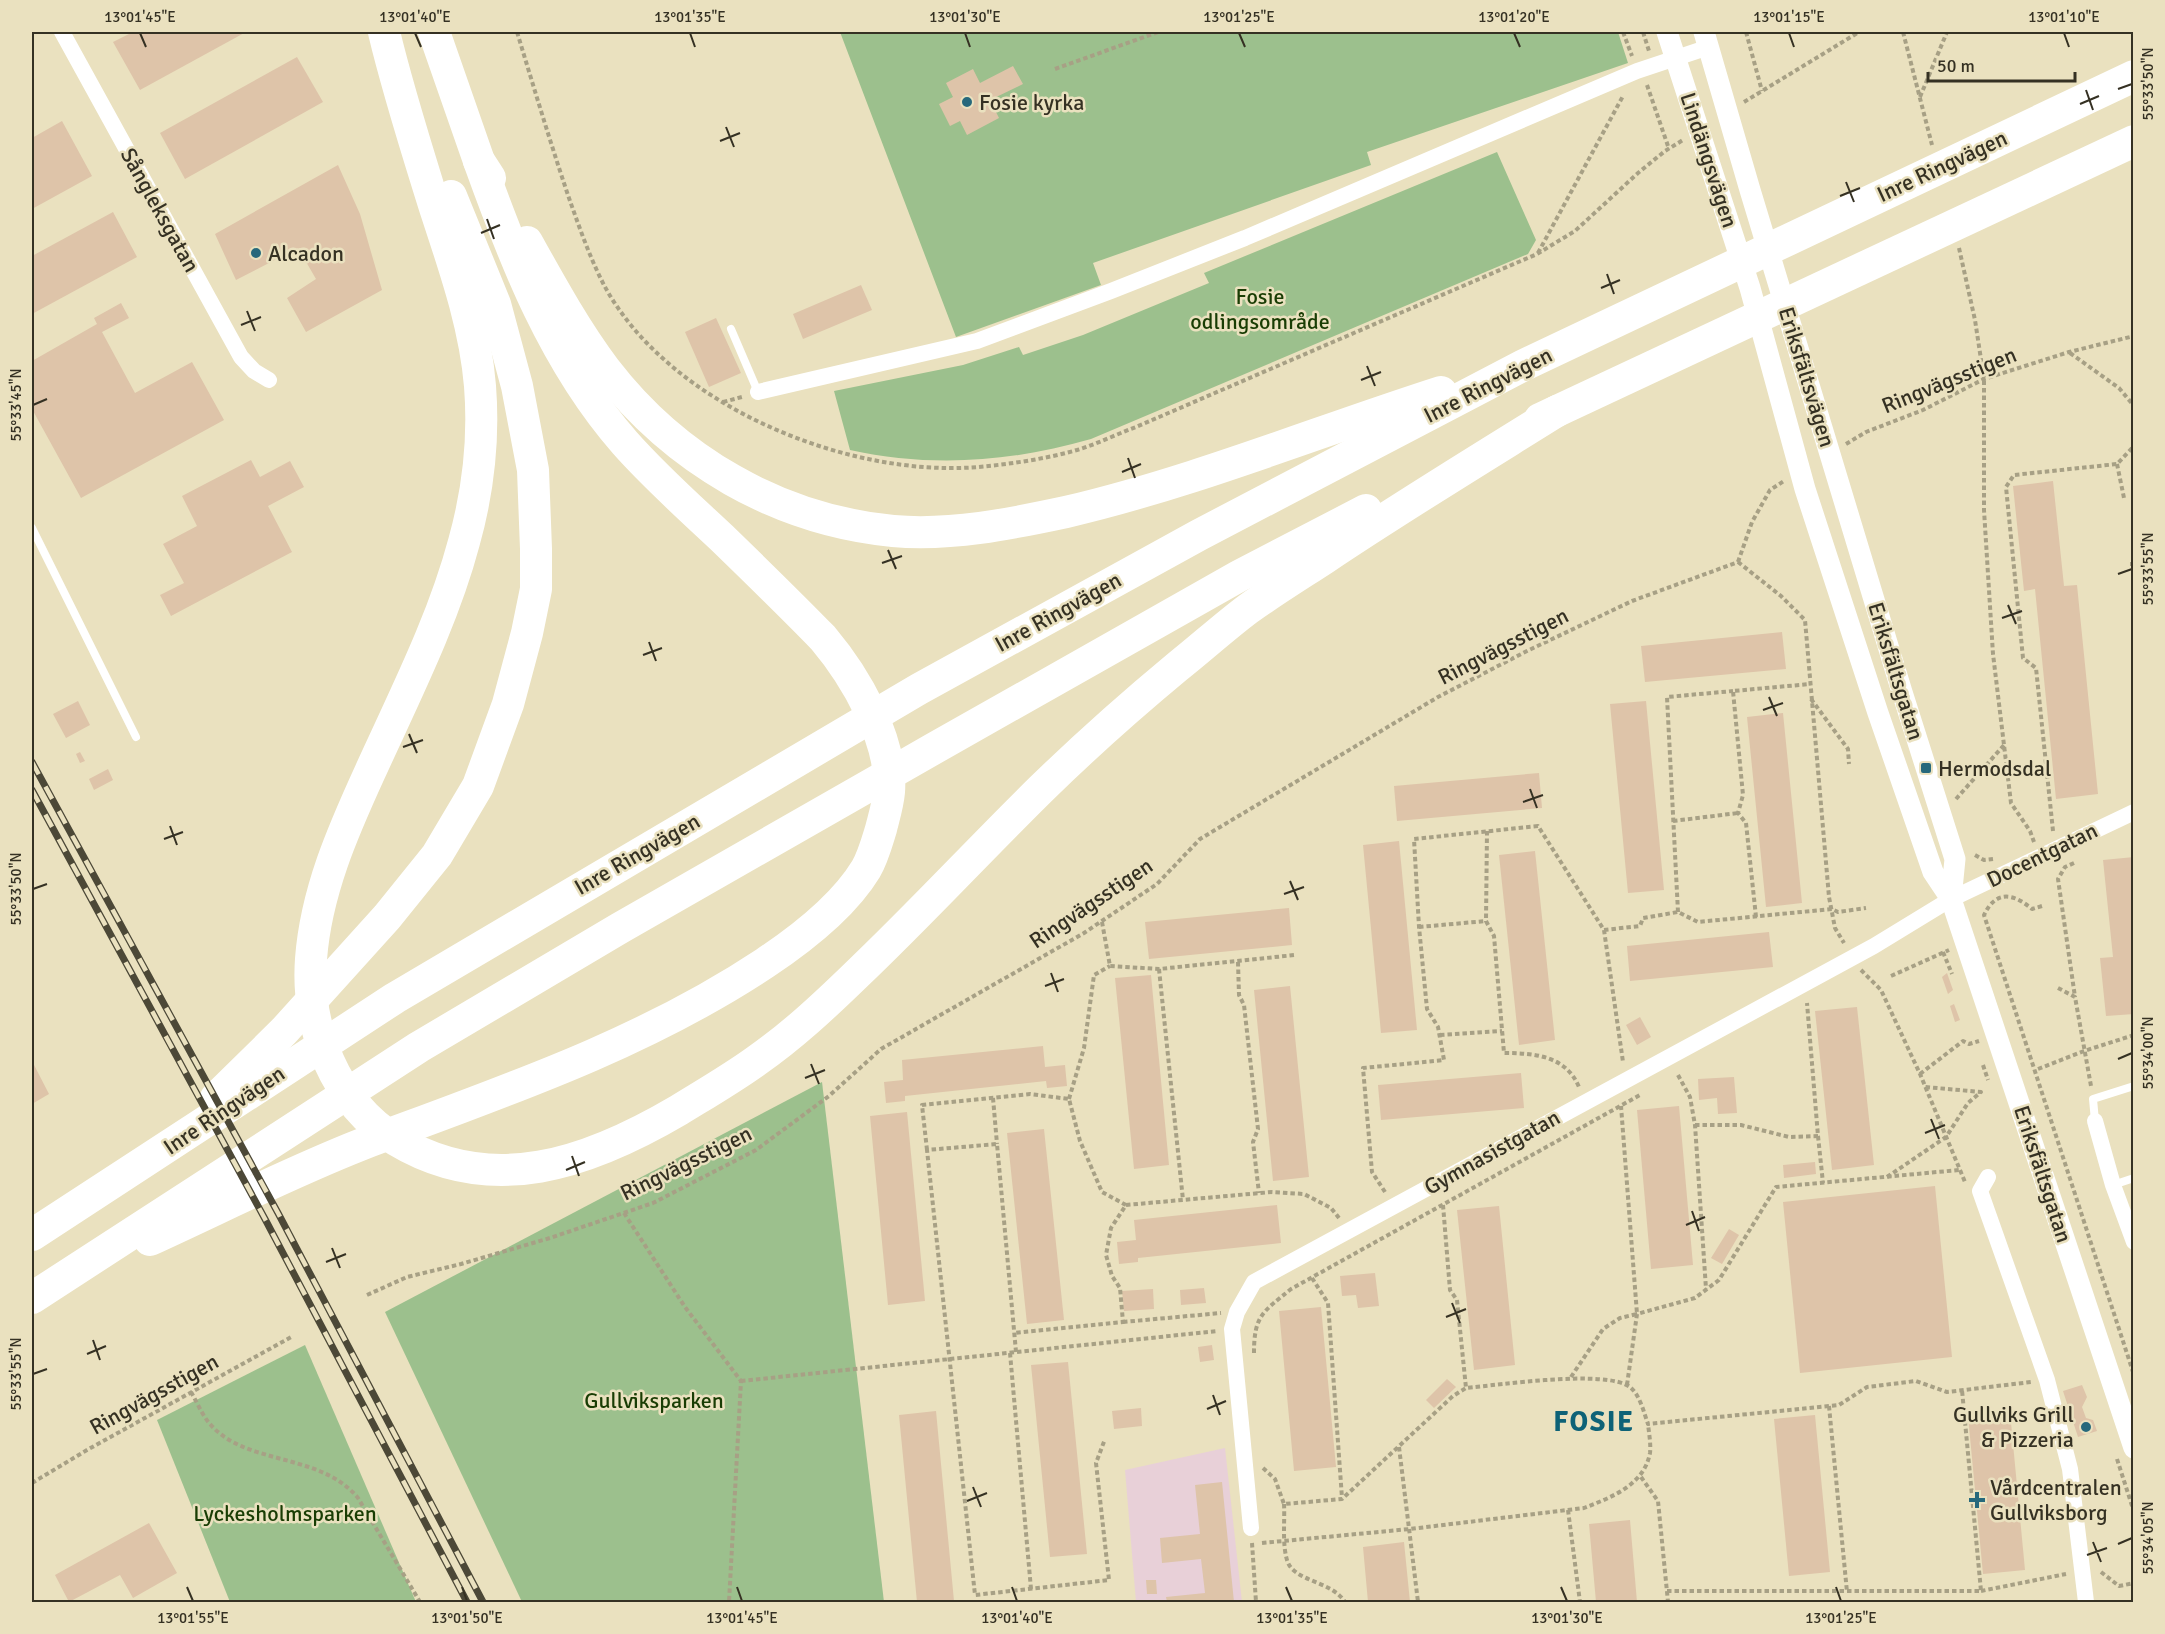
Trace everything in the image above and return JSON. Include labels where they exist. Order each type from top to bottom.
[{"type":"highway","points":[[32,1299],[124,1251],[308,1167],[533,1081],[642,1033],[697,1005],[746,976],[813,928],[866,869],[877,843],[889,790],[887,767],[874,721],[859,689],[843,662],[823,638],[624,443],[589,397],[535,303],[509,244],[434,32]]},
{"type":"highway","points":[[386,37],[466,309],[480,386],[478,460],[472,508],[455,571],[409,687],[333,860],[316,929],[311,960],[311,986],[316,1023],[324,1051],[351,1100],[378,1128],[414,1149],[460,1166],[503,1172],[528,1170],[576,1158],[629,1137],[725,1082],[759,1059],[825,1004],[919,915],[1039,791],[1106,728],[1248,610],[1356,537],[1557,411]]},
{"type":"highway","points":[[163,1150],[284,1031],[387,917],[437,855],[478,786],[508,704],[536,589],[533,470],[512,365],[495,304],[386,37]]},
{"type":"highway","name":"Inre Ringvägen","points":[[32,1235],[395,998],[918,689],[1198,535],[1524,365],[2133,76]]},
{"type":"highway","points":[[32,1299],[419,1047],[620,928],[1239,576],[1557,411],[2133,141]]},
{"type":"highway","points":[[479,161],[572,319],[605,369],[646,414],[680,446],[714,470],[759,495],[825,519],[893,531],[952,531],[1024,521],[1109,502],[1216,470],[1362,417],[1524,365]]},
{"type":"street","name":"Sångleksgatan","points":[[62,32],[241,357],[254,371],[269,380]]},
{"type":"street","name":"Lindängsvägen","points":[[1667,32],[1750,288]]},
{"type":"street","points":[[759,392],[976,341],[1111,291],[1245,238],[1676,57],[1707,39]]},
{"type":"street","name":"Lindängsvägen","points":[[1707,39],[1777,276]]},
{"type":"street","name":"Eriksfältsvägen","points":[[1777,276],[1837,478]]},
{"type":"street","name":"Eriksfältsvägen","points":[[1750,288],[1796,484]]},
{"type":"street","name":"Eriksfältsgatan","points":[[1837,478],[1955,858],[1951,899]]},
{"type":"street","name":"Eriksfältsgatan","points":[[1796,484],[1933,872],[1951,899],[2133,1448]]},
{"type":"street","name":"Docentgatan","points":[[1951,899],[2038,849],[2133,812]]},
{"type":"street","name":"Gymnasistgatan","points":[[1251,1536],[1232,1329],[1237,1312],[1254,1282],[1852,957],[1951,899]]},
{"type":"street","points":[[2095,1121],[2113,1185],[2133,1242]]},
{"type":"street","points":[[1984,1184],[2047,1380],[2070,1469],[2086,1602]]},
{"type":"lane","points":[[731,328],[759,392]]},
{"type":"lane","points":[[32,528],[136,737]]},
{"type":"lane","points":[[2095,1121],[2093,1099],[2133,1086]]},
{"type":"lane","points":[[2113,1185],[2133,1178]]},
{"type":"path","points":[[1055,69],[1158,32]]},
{"type":"path","points":[[1537,254],[1640,72],[1649,51],[1643,32]]},
{"type":"path","points":[[1746,32],[1762,91]]},
{"type":"path","points":[[1743,102],[1859,32]]},
{"type":"path","points":[[1903,32],[1929,130]]},
{"type":"path","points":[[1920,98],[1947,32]]},
{"type":"path","points":[[1640,72],[1669,149]]},
{"type":"path","points":[[1967,279],[1976,320],[1984,379],[1985,521],[1993,654],[2011,803],[2038,849]]},
{"type":"path","name":"Ringvägsstigen","points":[[1846,444],[1866,432],[1923,410],[1984,379],[2068,352],[2133,336]]},
{"type":"path","points":[[2068,352],[2119,388],[2133,406]]},
{"type":"path","points":[[2053,832],[2036,668],[2023,658],[2006,487],[2014,475],[2117,464],[2133,446]]},
{"type":"path","points":[[2117,464],[2124,498]]},
{"type":"path","points":[[1796,484],[1770,490],[1752,522],[1738,562],[1781,596],[1805,620],[1810,698],[1835,928],[1864,974],[1881,990],[1920,1074],[1963,1181],[1984,1184]]},
{"type":"path","name":"Ringvägsstigen","points":[[367,1295],[407,1277],[461,1264],[624,1214],[653,1203],[756,1150],[829,1096],[881,1049],[1101,921],[1157,884],[1200,839],[1438,698],[1527,651],[1632,601],[1738,562]]},
{"type":"path","points":[[1678,912],[1667,697],[1810,684]]},
{"type":"path","points":[[1732,691],[1743,795],[1738,813]]},
{"type":"path","points":[[1810,698],[1848,748],[1850,764]]},
{"type":"path","points":[[1951,801],[1959,799],[2005,744]]},
{"type":"path","points":[[1673,821],[1738,813]]},
{"type":"path","points":[[1738,813],[1746,823],[1756,917]]},
{"type":"path","points":[[1394,1206],[1372,1172],[1363,1068],[1444,1060],[1438,1027],[1427,1009],[1413,839],[1538,826],[1604,930],[1626,1080]]},
{"type":"path","points":[[2038,849],[2053,832],[2063,827]]},
{"type":"path","points":[[1487,831],[1486,921],[1494,936],[1504,1053],[1529,1053],[1557,1062],[1574,1074],[1585,1102]]},
{"type":"path","points":[[2027,845],[2038,849]]},
{"type":"path","points":[[1971,851],[1976,857],[1984,860],[1996,858]]},
{"type":"path","points":[[2074,862],[2065,867],[2058,879],[2093,1099]]},
{"type":"path","points":[[2042,906],[2032,909],[2013,896],[1995,899],[1984,915],[2133,1375]]},
{"type":"path","points":[[1604,930],[1640,926],[1643,918],[1678,912],[1698,922],[1832,909],[1838,912],[1866,908]]},
{"type":"path","points":[[1101,921],[1110,966]]},
{"type":"path","points":[[1419,927],[1486,921]]},
{"type":"path","points":[[1891,976],[1943,952],[1990,936]]},
{"type":"path","points":[[1943,952],[1952,974]]},
{"type":"path","points":[[1294,955],[1159,969],[1110,966],[1094,975],[1084,1048],[1069,1099],[1080,1140],[1102,1192],[1126,1205],[1272,1192],[1304,1194],[1330,1208],[1349,1230]]},
{"type":"path","points":[[1238,962],[1239,995],[1244,1005],[1258,1129],[1253,1142],[1259,1193]]},
{"type":"path","points":[[1159,969],[1183,1200]]},
{"type":"path","points":[[2058,988],[2075,997]]},
{"type":"path","points":[[1797,1009],[1816,999]]},
{"type":"path","points":[[1807,1004],[1824,1183]]},
{"type":"path","points":[[1440,1035],[1502,1031]]},
{"type":"path","points":[[2038,1070],[2133,1035]]},
{"type":"path","points":[[1920,1074],[1963,1041],[1969,1044],[1980,1041]]},
{"type":"path","points":[[1668,1080],[1688,1069]]},
{"type":"path","points":[[1678,1075],[1690,1097],[1695,1125],[1706,1290]]},
{"type":"path","points":[[1887,1177],[1946,1137],[1968,1103],[1981,1092],[1925,1087]]},
{"type":"path","points":[[1254,1363],[1254,1330],[1265,1311],[1291,1289],[1649,1090]]},
{"type":"path","points":[[1069,1099],[1030,1094],[922,1105],[975,1595],[1110,1580],[1096,1463],[1105,1439]]},
{"type":"path","points":[[993,1098],[1016,1352]]},
{"type":"path","points":[[1621,1106],[1637,1314],[1627,1385]]},
{"type":"path","points":[[1695,1125],[1741,1125],[1789,1137],[1818,1136]]},
{"type":"path","points":[[927,1150],[997,1144]]},
{"type":"path","points":[[1570,1378],[1603,1329],[1620,1318],[1695,1298],[1719,1280],[1776,1187],[1959,1170]]},
{"type":"path","points":[[1443,1204],[1450,1290],[1457,1300],[1466,1388]]},
{"type":"path","points":[[1123,1322],[1120,1288],[1112,1276],[1106,1255],[1110,1228],[1126,1205]]},
{"type":"path","points":[[624,1214],[685,1307],[741,1381],[729,1602]]},
{"type":"path","points":[[1312,1278],[1328,1303],[1342,1499]]},
{"type":"path","points":[[1014,1333],[1237,1312]]},
{"type":"path","points":[[741,1381],[1232,1329]]},
{"type":"path","name":"Ringvägsstigen","points":[[32,1482],[292,1336]]},
{"type":"path","points":[[1010,1353],[1030,1589]]},
{"type":"path","points":[[1256,1602],[1251,1536],[1286,1542],[1584,1508],[1610,1498],[1641,1477],[1650,1452],[1648,1424],[1633,1389],[1627,1385],[1597,1379],[1570,1378],[1466,1388],[1453,1396],[1342,1499],[1284,1504]]},
{"type":"path","points":[[1648,1424],[1839,1405],[1867,1388],[1916,1381],[1947,1392],[2047,1380]]},
{"type":"path","points":[[1962,1390],[1982,1591]]},
{"type":"path","points":[[191,1392],[209,1423],[229,1439],[243,1446],[316,1470],[347,1485],[420,1602]]},
{"type":"path","points":[[1829,1406],[1847,1592]]},
{"type":"path","points":[[1399,1446],[1418,1602]]},
{"type":"path","points":[[1262,1456],[1264,1479]]},
{"type":"path","points":[[1263,1468],[1275,1479],[1284,1504],[1287,1562],[1301,1577],[1326,1585],[1341,1596],[1345,1602]]},
{"type":"path","points":[[1641,1477],[1658,1502],[1668,1602]]},
{"type":"path","points":[[1568,1510],[1580,1602]]},
{"type":"path","points":[[1667,1591],[1982,1591],[2098,1568],[2102,1574],[2119,1586],[2133,1583]]},
{"type":"shaded area","points":[[1225,1448],[1242,1602],[1136,1602],[1125,1470]]},
{"type":"green space","points":[[840,32],[1618,32],[1628,63],[1367,152],[1371,165],[1093,263],[1101,285],[956,337]]},
{"type":"green space","name":"Fosie odlingsområde","points":[[1497,152],[1536,240],[1528,254],[1091,439],[1031,453],[971,460],[911,459],[850,450],[834,391],[963,365],[1019,347],[1023,355],[1083,335],[1209,283],[1204,273]]},
{"type":"green space","name":"Gullviksparken","points":[[822,1082],[884,1602],[522,1602],[385,1312]]},
{"type":"green space","name":"Lyckesholmsparken","points":[[305,1345],[416,1602],[230,1602],[157,1420]]},
{"type":"building","points":[[133,32],[246,32],[140,90],[113,42]]},
{"type":"building","points":[[297,57],[323,102],[185,179],[160,133]]},
{"type":"building","name":"Fosie kyrka","points":[[1013,66],[1023,84],[990,100],[999,118],[967,135],[960,121],[950,126],[939,104],[953,97],[946,83],[973,69],[980,83]]},
{"type":"building","points":[[62,121],[92,176],[32,209],[32,138]]},
{"type":"building","points":[[338,165],[360,214],[382,290],[306,332],[287,298],[316,279],[298,248],[236,280],[215,234]]},
{"type":"building","points":[[113,212],[137,257],[32,314],[32,256]]},
{"type":"building","points":[[861,285],[872,310],[803,339],[793,314]]},
{"type":"building","points":[[121,303],[129,318],[102,332],[135,393],[192,362],[224,420],[81,498],[32,409],[32,361],[97,324],[94,318]]},
{"type":"building","points":[[716,318],[741,373],[709,387],[685,332]]},
{"type":"building","points":[[251,460],[260,477],[290,461],[304,487],[268,506],[292,552],[171,616],[160,595],[184,583],[163,544],[197,526],[182,496]]},
{"type":"building","points":[[2053,481],[2064,586],[2077,585],[2098,794],[2056,799],[2035,589],[2024,591],[2013,486]]},
{"type":"building","points":[[1782,632],[1786,669],[1645,682],[1641,646]]},
{"type":"building","points":[[78,701],[90,725],[66,738],[53,714]]},
{"type":"building","points":[[1646,701],[1664,890],[1628,893],[1610,704]]},
{"type":"building","points":[[1783,713],[1802,903],[1766,907],[1747,717]]},
{"type":"building","points":[[80,752],[85,761],[80,763],[76,754]]},
{"type":"building","points":[[108,769],[113,780],[94,790],[89,779]]},
{"type":"building","points":[[1539,773],[1542,808],[1397,821],[1394,786]]},
{"type":"building","points":[[1399,841],[1417,1030],[1381,1033],[1363,845]]},
{"type":"building","points":[[1535,851],[1555,1040],[1519,1045],[1499,855]]},
{"type":"building","points":[[2134,857],[2134,1014],[2106,1016],[2100,958],[2113,957],[2103,860]]},
{"type":"building","points":[[1289,908],[1292,945],[1149,959],[1145,922]]},
{"type":"building","points":[[1769,932],[1773,967],[1630,981],[1627,946]]},
{"type":"building","points":[[1947,973],[1953,990],[1948,994],[1942,977]]},
{"type":"building","points":[[1151,975],[1169,1165],[1134,1169],[1115,978]]},
{"type":"building","points":[[1290,986],[1309,1177],[1273,1181],[1254,990]]},
{"type":"building","points":[[1954,1004],[1960,1020],[1955,1022],[1950,1006]]},
{"type":"building","points":[[1857,1007],[1874,1165],[1832,1170],[1815,1011]]},
{"type":"building","points":[[1640,1017],[1651,1037],[1637,1045],[1626,1025]]},
{"type":"building","points":[[1043,1046],[1045,1067],[1065,1065],[1067,1086],[1047,1088],[1046,1081],[905,1096],[905,1101],[886,1103],[884,1082],[903,1080],[902,1060]]},
{"type":"building","points":[[32,1061],[49,1094],[32,1104]]},
{"type":"building","points":[[1521,1073],[1524,1108],[1381,1120],[1378,1085]]},
{"type":"building","points":[[1734,1077],[1737,1113],[1718,1114],[1717,1098],[1699,1100],[1698,1079]]},
{"type":"building","points":[[1679,1106],[1693,1265],[1651,1269],[1637,1110]]},
{"type":"building","points":[[907,1112],[925,1301],[888,1305],[870,1116]]},
{"type":"building","points":[[1044,1129],[1064,1320],[1027,1324],[1007,1133]]},
{"type":"building","points":[[1815,1162],[1816,1174],[1784,1178],[1783,1165]]},
{"type":"building","points":[[1935,1186],[1952,1357],[1800,1373],[1783,1202]]},
{"type":"building","points":[[1277,1205],[1281,1243],[1138,1258],[1138,1262],[1119,1264],[1117,1242],[1136,1240],[1134,1220]]},
{"type":"building","points":[[1499,1206],[1515,1365],[1474,1370],[1457,1210]]},
{"type":"building","points":[[1729,1229],[1739,1235],[1722,1264],[1711,1258]]},
{"type":"building","points":[[1375,1273],[1379,1306],[1358,1308],[1356,1295],[1342,1296],[1340,1276]]},
{"type":"building","points":[[1204,1288],[1206,1303],[1181,1305],[1180,1290]]},
{"type":"building","points":[[1153,1289],[1154,1309],[1124,1311],[1122,1291]]},
{"type":"building","points":[[1321,1307],[1336,1467],[1294,1471],[1279,1311]]},
{"type":"building","points":[[1212,1345],[1214,1360],[1200,1362],[1198,1347]]},
{"type":"building","points":[[1068,1362],[1087,1554],[1050,1557],[1031,1365]]},
{"type":"building","points":[[1447,1379],[1456,1387],[1434,1408],[1426,1400]]},
{"type":"building","points":[[2082,1385],[2087,1397],[2082,1407],[2086,1418],[2093,1420],[2097,1431],[2078,1437],[2063,1391]]},
{"type":"building","points":[[1141,1408],[1142,1426],[1114,1429],[1112,1411]]},
{"type":"building","points":[[936,1411],[954,1601],[917,1602],[899,1415]]},
{"type":"building","points":[[2010,1412],[2025,1570],[1983,1574],[1968,1416]]},
{"type":"building","points":[[1815,1415],[1830,1572],[1789,1576],[1774,1419]]},
{"type":"building","points":[[1222,1482],[1234,1602],[1167,1602],[1166,1597],[1205,1593],[1201,1559],[1162,1563],[1160,1538],[1200,1534],[1195,1485]]},
{"type":"building","points":[[1630,1520],[1637,1602],[1596,1602],[1589,1524]]},
{"type":"building","points":[[149,1523],[177,1573],[133,1598],[120,1575],[69,1602],[55,1575]]},
{"type":"building","points":[[1404,1542],[1410,1602],[1368,1602],[1363,1547]]},
{"type":"building","points":[[1146,1580],[1156,1580],[1157,1594],[1147,1594]]},
{"type":"railway","points":[[32,762],[278,1213],[483,1602]]},
{"type":"railway","points":[[32,790],[265,1219],[467,1602]]},
{"type":"place","name":"Fosie kyrka","points":[[967,102]]},
{"type":"place","name":"Alcadon","points":[[256,253]]},
{"type":"place","name":"Hermodsdal","points":[[1926,768]]},
{"type":"place","name":"Gullviks Grill & Pizzeria","points":[[2086,1427]]},
{"type":"place","name":"Vårdcentralen Gullviksborg","points":[[1977,1500]]},
{"type":"district","name":"FOSIE","points":[[1594,1422]]}]
